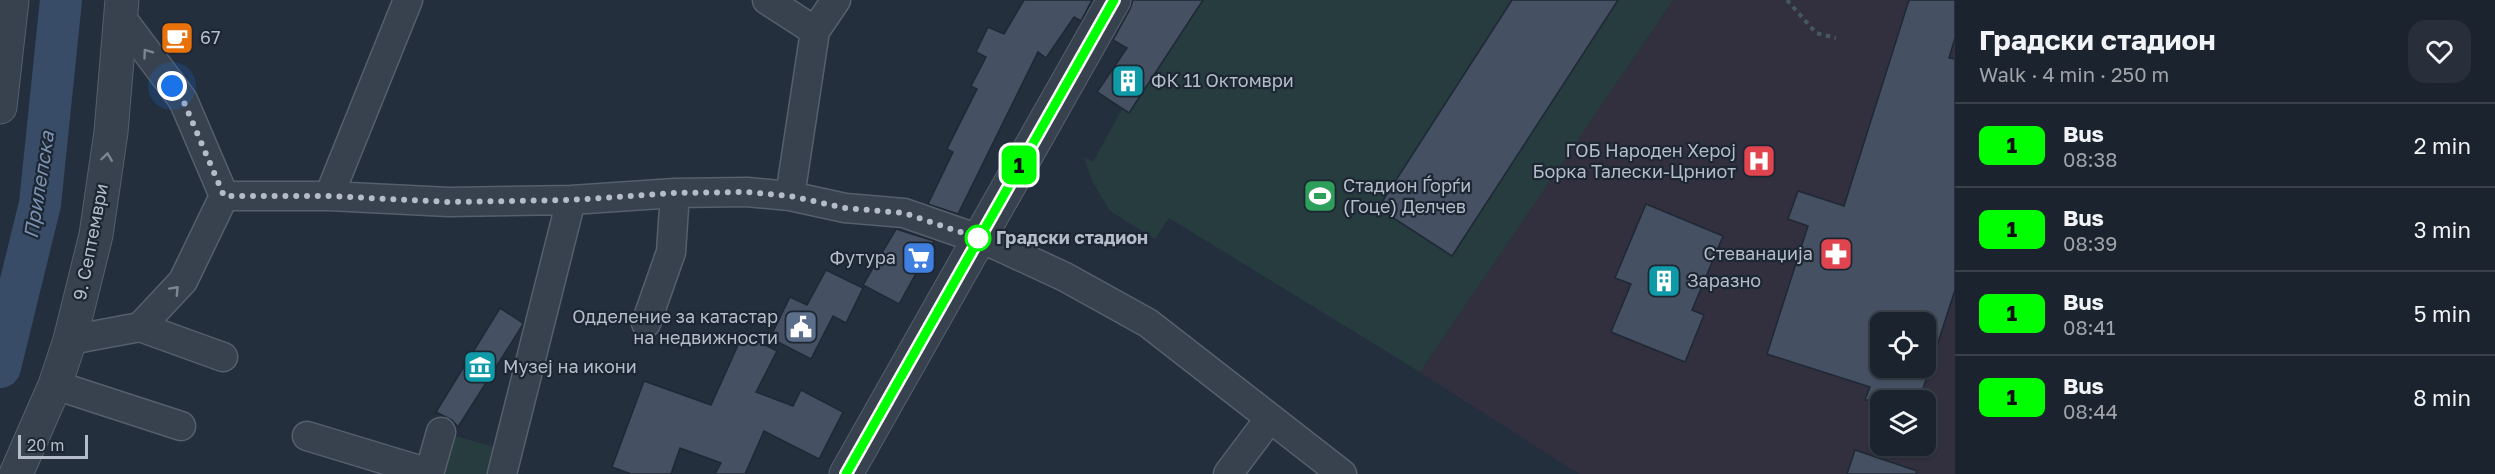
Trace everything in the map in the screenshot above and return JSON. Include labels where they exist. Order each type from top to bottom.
[{"type":"street","points":[[0,107],[12,0]]},
{"type":"street","points":[[329,196],[408,0]]},
{"type":"street","points":[[767,0],[815,31]]},
{"type":"street","points":[[790,196],[815,31],[836,0]]},
{"type":"street","points":[[846,474],[1114,0]]},
{"type":"street","points":[[121,8],[183,100],[224,196],[183,281],[140,327]]},
{"type":"street","name":"9. Септември","points":[[16,474],[56,385],[70,340],[96,235],[111,132],[121,8]]},
{"type":"street","points":[[224,196],[329,196],[449,202],[571,200],[675,193],[747,192],[790,196],[845,208],[904,213],[978,238],[1065,277],[1148,323],[1342,474]]},
{"type":"street","points":[[646,323],[671,252],[675,193]]},
{"type":"street","points":[[502,474],[571,200]]},
{"type":"street","points":[[70,340],[140,327],[224,357]]},
{"type":"street","points":[[56,385],[181,426]]},
{"type":"street","points":[[1228,474],[1270,418]]},
{"type":"street","points":[[307,436],[429,473],[441,432]]},
{"type":"path","points":[[1787,0],[1816,33],[1836,38]]},
{"type":"shaded area","name":"ГОБ Народен Херој Борка Талески-Црниот","points":[[1673,0],[1955,0],[1955,474],[1579,474],[1420,372]]},
{"type":"green space","name":"Стадион Ѓорѓи (Гоце) Делчев","points":[[1114,0],[1673,0],[1420,372],[1169,218],[1155,239],[1110,211],[1092,181],[1084,157],[1093,162],[1122,109],[1129,113],[1158,69],[1097,30]]},
{"type":"green space","points":[[441,432],[509,451],[502,474],[429,474]]},
{"type":"building","points":[[1024,0],[1092,0],[1081,21],[1074,17],[1046,58],[1038,52],[958,214],[928,204],[953,152],[947,149],[977,89],[971,86],[986,57],[976,52],[988,27],[1004,34]]},
{"type":"building","points":[[1133,0],[1203,0],[1129,113],[1097,92],[1127,48],[1113,40]]},
{"type":"building","points":[[1512,0],[1618,0],[1452,256],[1378,208]]},
{"type":"building","points":[[1909,0],[1955,0],[1955,38],[1949,58],[1955,59],[1955,290],[1936,349],[1936,312],[1870,312],[1870,378],[1927,378],[1922,390],[1870,390],[1870,400],[1865,400],[1870,387],[1767,354],[1808,226],[1788,219],[1798,191],[1844,206]]},
{"type":"building","name":"Заразно","points":[[1646,204],[1723,236],[1692,310],[1704,315],[1685,362],[1611,332],[1631,284],[1615,278]]},
{"type":"building","points":[[896,229],[934,241],[899,304],[863,285]]},
{"type":"building","name":"Одделение за катастар на недвижности","points":[[826,270],[863,288],[846,323],[833,316],[811,359],[770,338],[790,297],[807,305]]},
{"type":"building","name":"Музеј на икони","points":[[500,308],[523,323],[522,326],[458,427],[452,420],[436,412]]},
{"type":"building","points":[[743,334],[777,351],[756,392],[793,406],[801,390],[843,412],[819,459],[764,431],[745,474],[715,474],[721,463],[680,448],[671,474],[631,474],[612,467],[644,381],[711,405]]},
{"type":"building","points":[[1855,450],[1917,471],[1916,474],[1847,474]]},
{"type":"waterway","name":"Прилепска","points":[[0,367],[40,204],[61,0]]},
{"type":"bus line","name":"1","points":[[846,474],[1114,0]]},
{"type":"place","name":"67","points":[[177,38]]},
{"type":"place","name":"ФК 11 Октомври","points":[[1128,81]]},
{"type":"place","name":"ГОБ Народен Херој Борка Талески-Црниот","points":[[1759,161]]},
{"type":"place","name":"Стадион Ѓорѓи (Гоце) Делчев","points":[[1320,196]]},
{"type":"place","name":"Градски стадион","points":[[978,238]]},
{"type":"place","name":"Стеванаџија","points":[[1836,254]]},
{"type":"place","name":"Футура","points":[[919,258]]},
{"type":"place","name":"Заразно","points":[[1664,281]]},
{"type":"place","name":"Одделение за катастар на недвижности","points":[[801,327]]},
{"type":"place","name":"Музеј на икони","points":[[480,367]]},
{"type":"route","points":[[172,86],[183,100],[224,196],[329,196],[449,202],[571,200],[675,193],[747,192],[790,196],[845,208],[904,213],[978,238]]}]
